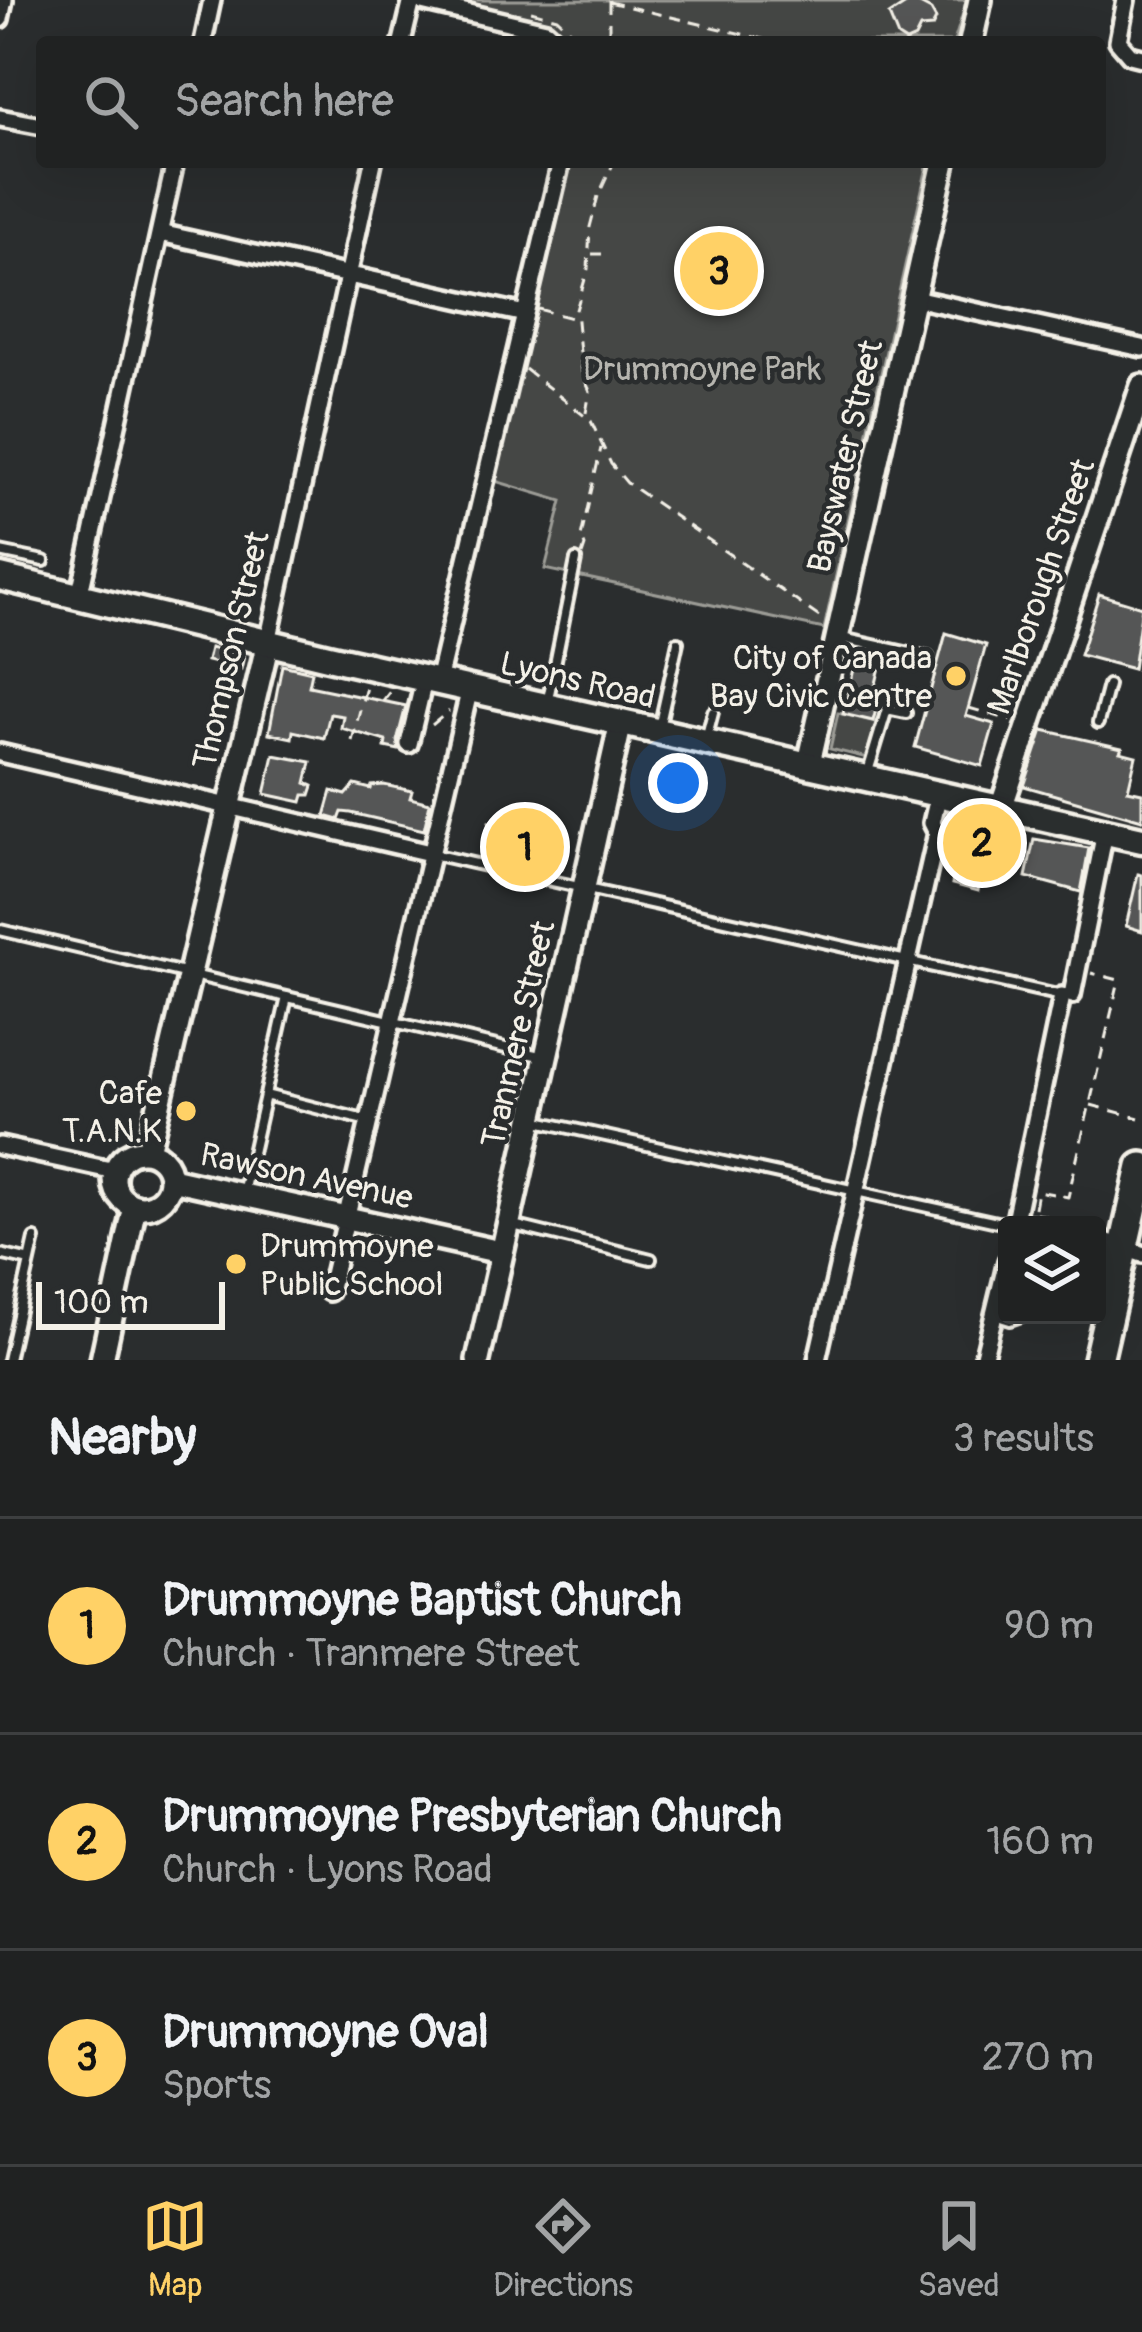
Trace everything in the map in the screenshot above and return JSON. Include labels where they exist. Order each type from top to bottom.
[{"type":"highway","points":[[1112,1360],[1142,1167]]},
{"type":"highway","points":[[1098,1360],[1129,1243]]},
{"type":"main road","name":"Lyons Road","points":[[0,577],[268,641],[463,697],[546,706],[1142,840]]},
{"type":"street","points":[[0,19],[4,0]]},
{"type":"street","points":[[203,36],[212,0]]},
{"type":"street","points":[[403,36],[412,0],[551,36]]},
{"type":"street","points":[[972,36],[980,0]]},
{"type":"street","points":[[1126,0],[1118,41],[1122,49],[1142,58]]},
{"type":"street","points":[[0,118],[36,125]]},
{"type":"street","points":[[79,597],[174,168]]},
{"type":"street","name":"Thompson Street","points":[[148,1151],[268,641],[372,168]]},
{"type":"street","points":[[409,745],[429,687],[560,168]]},
{"type":"street","name":"Bayswater Street","points":[[809,764],[832,630],[943,168]]},
{"type":"street","points":[[160,233],[526,310]]},
{"type":"street","points":[[914,298],[1142,348]]},
{"type":"street","name":"Marlborough Street","points":[[1000,808],[1053,672],[1142,386]]},
{"type":"street","points":[[329,1292],[463,697]]},
{"type":"street","name":"Tranmere Street","points":[[478,1360],[621,722]]},
{"type":"street","points":[[0,753],[430,853]]},
{"type":"street","points":[[817,1360],[937,833],[932,823],[939,793]]},
{"type":"street","points":[[1017,1216],[1106,832]]},
{"type":"street","points":[[0,1146],[109,1170]]},
{"type":"street","points":[[109,1170],[131,1152],[148,1151],[164,1161],[170,1179],[160,1201],[135,1206]]},
{"type":"street","points":[[109,1170],[116,1189],[135,1206]]},
{"type":"street","name":"Rawson Avenue","points":[[170,1179],[500,1252]]},
{"type":"street","points":[[102,1360],[135,1206]]},
{"type":"street","points":[[983,1360],[998,1299]]},
{"type":"lane","points":[[0,552],[44,561]]},
{"type":"lane","points":[[546,706],[576,560]]},
{"type":"lane","points":[[832,630],[928,657]]},
{"type":"lane","points":[[658,731],[678,642]]},
{"type":"lane","points":[[1099,724],[1108,686]]},
{"type":"lane","points":[[867,777],[887,709],[906,713]]},
{"type":"lane","points":[[706,742],[713,712]]},
{"type":"lane","points":[[430,853],[1067,995]]},
{"type":"lane","points":[[0,930],[545,1057]]},
{"type":"lane","points":[[242,1195],[287,997]]},
{"type":"lane","points":[[265,1096],[368,1120]]},
{"type":"lane","points":[[531,1120],[998,1222]]},
{"type":"lane","points":[[507,1224],[651,1258]]},
{"type":"lane","points":[[5,1359],[35,1239]]},
{"type":"lane","points":[[0,1254],[30,1261]]},
{"type":"lane","points":[[994,1316],[998,1317]]},
{"type":"path","points":[[609,36],[609,1],[751,36]]},
{"type":"path","points":[[585,415],[590,392],[582,374],[577,319],[590,254],[590,227],[611,168]]},
{"type":"path","points":[[589,195],[598,196]]},
{"type":"path","points":[[590,254],[602,254]]},
{"type":"path","points":[[526,310],[577,319]]},
{"type":"path","points":[[514,360],[585,415],[611,464],[627,483],[832,630]]},
{"type":"path","points":[[581,537],[585,546],[576,560],[570,554],[581,537],[602,442]]},
{"type":"path","points":[[352,741],[367,682]]},
{"type":"path","points":[[382,702],[393,687]]},
{"type":"path","points":[[432,725],[463,697]]},
{"type":"path","points":[[969,708],[1010,720]]},
{"type":"path","points":[[1035,1208],[1038,1191],[1067,1197],[1118,980],[1088,972]]},
{"type":"path","points":[[1090,1104],[1139,1118]]},
{"type":"green space","points":[[446,0],[967,0],[956,36],[566,36],[558,29]]},
{"type":"green space","name":"Drummoyne Park","points":[[570,168],[927,168],[824,629],[545,569],[562,501],[495,481]]},
{"type":"green space","points":[[838,713],[876,722],[867,758],[830,749]]},
{"type":"building","points":[[912,0],[931,10],[936,19],[916,36],[898,36],[889,15]]},
{"type":"building","points":[[1099,594],[1142,607],[1133,669],[1080,655]]},
{"type":"building","name":"City of Canada Bay Civic Centre","points":[[946,633],[986,645],[966,716],[994,724],[982,766],[915,747]]},
{"type":"building","points":[[210,648],[244,656],[241,669],[207,661]]},
{"type":"building","points":[[856,661],[880,667],[871,704],[877,706],[873,721],[843,714]]},
{"type":"building","points":[[282,665],[312,672],[309,686],[406,706],[399,750],[385,747],[386,741],[341,728],[343,716],[330,714],[324,738],[293,731],[292,738],[269,733]]},
{"type":"building","points":[[1043,730],[1122,748],[1120,752],[1136,756],[1128,790],[1142,793],[1142,820],[1024,786]]},
{"type":"building","points":[[274,755],[311,762],[306,783],[313,786],[302,802],[265,794]]},
{"type":"building","points":[[355,785],[412,791],[410,798],[430,803],[424,830],[351,813],[342,812],[339,820],[325,816],[332,791],[346,795]]},
{"type":"building","points":[[489,822],[569,840],[562,869],[482,854]]},
{"type":"building","points":[[962,829],[988,835],[982,864],[989,866],[978,891],[952,884],[954,874],[949,873]]},
{"type":"building","points":[[1034,839],[1089,848],[1081,892],[1026,877]]},
{"type":"building","points":[[1138,874],[1142,875],[1142,931],[1126,926]]},
{"type":"place","name":"Drummoyne Oval","points":[[719,271]]},
{"type":"place","name":"City of Canada Bay Civic Centre","points":[[956,676]]},
{"type":"place","name":"Drummoyne Presbyterian Church","points":[[982,843]]},
{"type":"place","name":"Drummoyne Baptist Church","points":[[525,847]]},
{"type":"place","name":"Cafe T.A.N.K","points":[[186,1111]]},
{"type":"place","name":"Drummoyne Public School","points":[[236,1264]]}]
